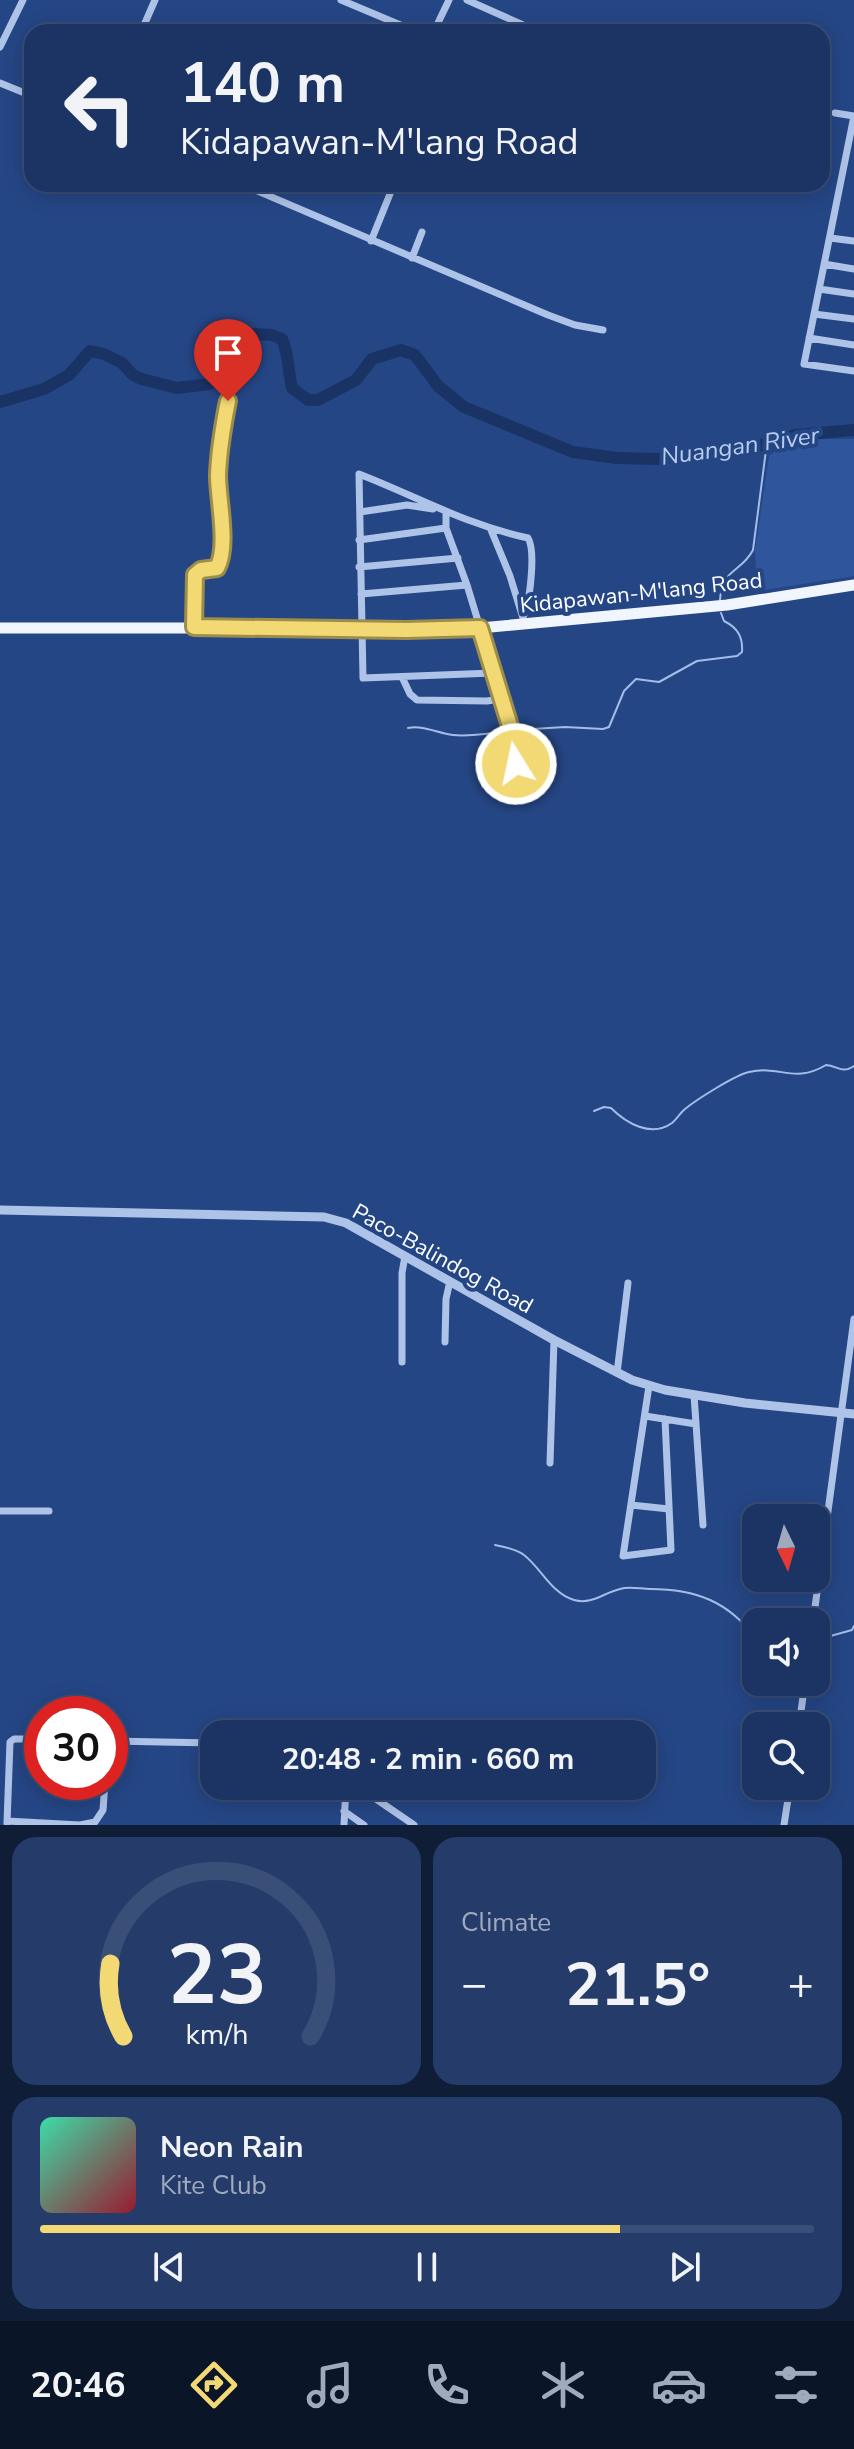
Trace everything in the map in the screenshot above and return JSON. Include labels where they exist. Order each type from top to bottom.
[{"type":"main road","name":"Kidapawan-M'lang Road","points":[[0,628],[480,628],[523,621],[727,605],[854,585]]},
{"type":"street","points":[[0,47],[23,0]]},
{"type":"street","points":[[144,24],[155,0]]},
{"type":"street","points":[[341,0],[398,24]]},
{"type":"street","points":[[437,24],[449,0]]},
{"type":"street","points":[[467,0],[521,24]]},
{"type":"street","points":[[0,83],[24,93]]},
{"type":"street","points":[[835,113],[854,116],[804,364],[854,371]]},
{"type":"street","points":[[259,192],[548,315],[575,325],[603,330]]},
{"type":"street","points":[[371,241],[391,192]]},
{"type":"street","points":[[412,258],[422,232]]},
{"type":"street","points":[[830,238],[854,241]]},
{"type":"street","points":[[824,264],[854,269]]},
{"type":"street","points":[[819,289],[854,294]]},
{"type":"street","points":[[814,314],[854,319]]},
{"type":"street","points":[[809,338],[854,345]]},
{"type":"street","points":[[194,627],[195,575],[201,570],[217,568],[222,554],[218,477],[221,434],[228,401]]},
{"type":"street","points":[[493,673],[363,678],[359,474],[491,530],[528,538],[532,544],[523,621]]},
{"type":"street","points":[[360,512],[407,505],[444,512]]},
{"type":"street","points":[[444,512],[446,528],[467,585],[517,749],[516,764]]},
{"type":"street","points":[[359,540],[446,528]]},
{"type":"street","points":[[491,530],[510,576],[523,621]]},
{"type":"street","points":[[359,567],[458,558]]},
{"type":"street","points":[[361,594],[467,585]]},
{"type":"street","points":[[402,677],[410,694],[417,700],[501,699]]},
{"type":"street","name":"Paco-Balindog Road","points":[[0,1210],[324,1217],[346,1223],[554,1340],[649,1386],[745,1403],[854,1414]]},
{"type":"street","points":[[402,1362],[402,1273],[405,1256]]},
{"type":"street","points":[[445,1342],[446,1299],[450,1281]]},
{"type":"street","points":[[617,1373],[628,1283]]},
{"type":"street","points":[[815,1608],[854,1319]]},
{"type":"street","points":[[550,1463],[554,1340]]},
{"type":"street","points":[[649,1386],[623,1556],[671,1550],[665,1419]]},
{"type":"street","points":[[694,1395],[703,1525]]},
{"type":"street","points":[[645,1416],[696,1424]]},
{"type":"street","points":[[631,1505],[669,1509]]},
{"type":"street","points":[[0,1511],[49,1511]]},
{"type":"street","points":[[24,1739],[14,1739],[9,1745],[7,1823],[80,1825],[95,1822],[103,1810],[104,1800]]},
{"type":"street","points":[[128,1741],[200,1743]]},
{"type":"street","points":[[344,1825],[345,1800]]},
{"type":"street","points":[[377,1800],[414,1825]]},
{"type":"street","points":[[784,1825],[788,1800]]},
{"type":"street","points":[[344,1811],[364,1825]]},
{"type":"shaded area","points":[[808,439],[854,439],[854,576],[757,591],[755,551],[769,456]]},
{"type":"waterway","name":"Nuangan River","points":[[0,402],[44,389],[69,375],[90,351],[122,363],[133,375],[142,379],[177,388],[209,384],[226,376],[233,359],[254,334],[282,339],[292,388],[308,400],[318,400],[356,380],[372,359],[401,350],[415,355],[438,386],[464,407],[573,452],[657,459],[748,449],[796,435],[854,430]]},
{"type":"waterway","points":[[720,600],[724,582],[753,550],[766,450],[770,444]]},
{"type":"waterway","points":[[516,730],[609,727],[624,691],[636,679],[659,682],[697,661],[737,656],[742,652],[742,642],[721,613]]},
{"type":"waterway","points":[[408,728],[460,735],[506,731]]},
{"type":"waterway","points":[[594,1111],[611,1108],[639,1127],[656,1129],[672,1123],[685,1109],[716,1088],[749,1072],[760,1070],[796,1074],[826,1065],[843,1069],[854,1066]]},
{"type":"waterway","points":[[495,1545],[521,1553],[553,1587],[574,1600],[592,1600],[627,1588],[682,1592],[710,1600],[742,1623]]},
{"type":"waterway","points":[[830,1636],[852,1630],[854,1626]]},
{"type":"route","points":[[228,401],[221,434],[218,477],[222,554],[217,568],[201,570],[195,575],[194,627],[480,628],[517,749],[516,764]]}]
